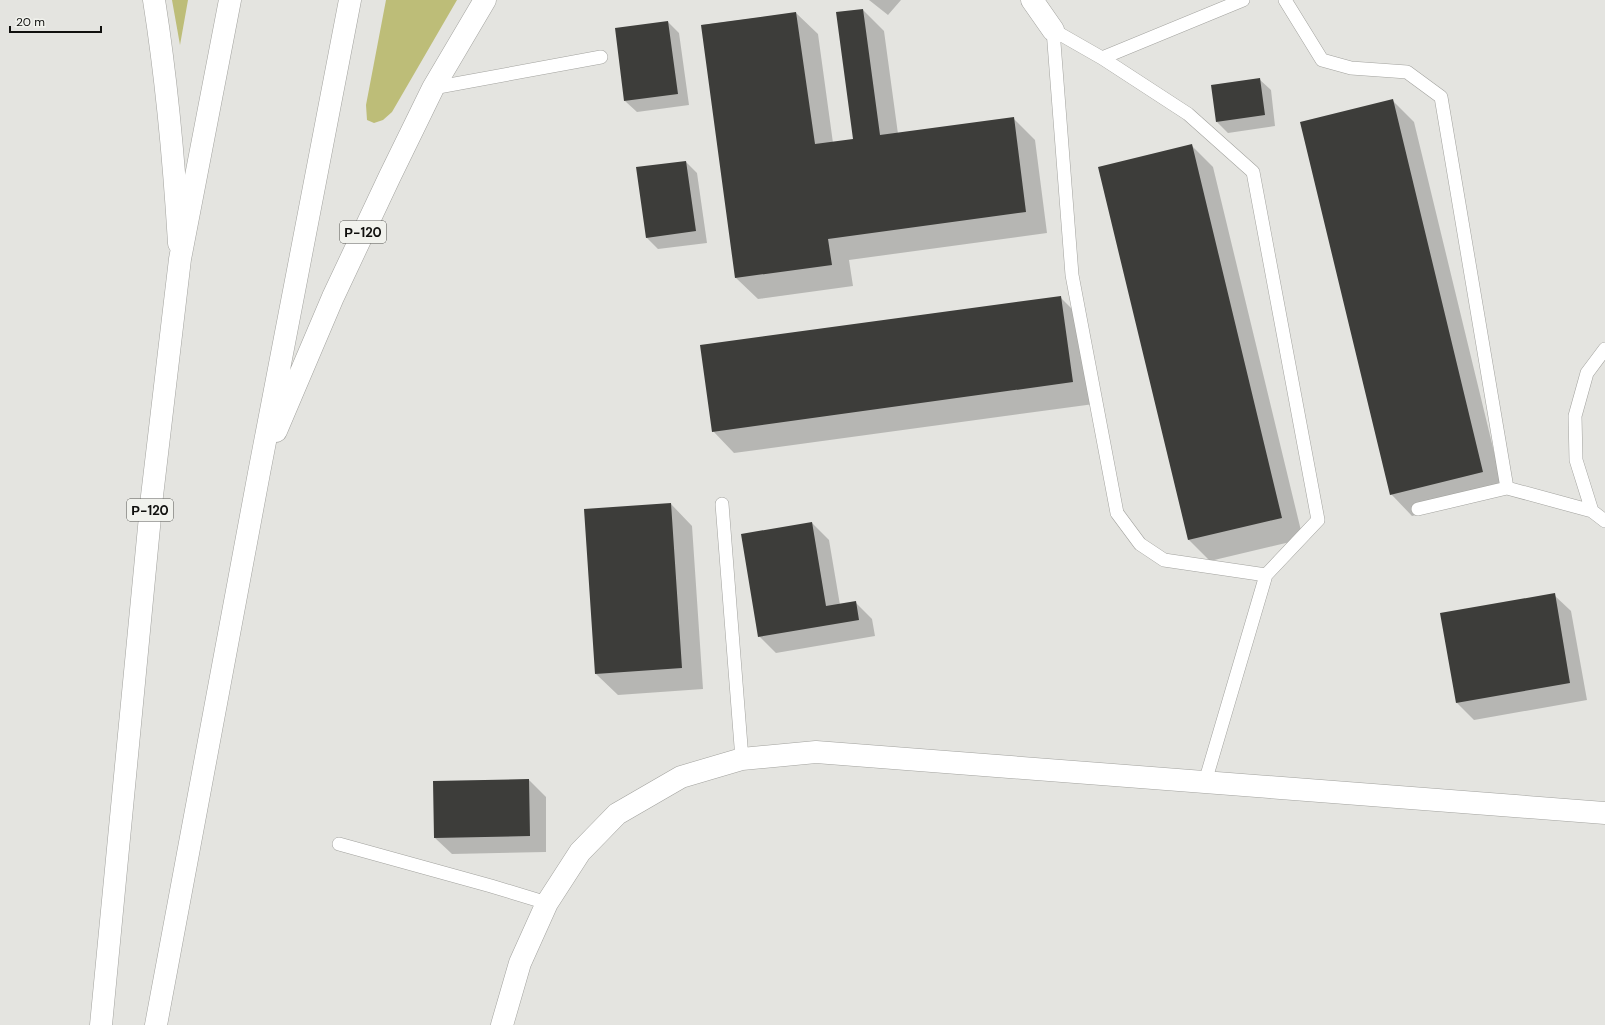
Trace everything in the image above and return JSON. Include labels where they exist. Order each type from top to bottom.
[{"type":"main road","points":[[154,0],[165,70],[174,162],[180,259]]},
{"type":"main road","name":"Р-120","points":[[101,1025],[152,496],[180,259],[230,0]]},
{"type":"main road","points":[[259,473],[350,0]]},
{"type":"main road","name":"Р-120","points":[[156,1025],[259,473],[333,297],[433,88],[485,0]]},
{"type":"main road","points":[[1032,0],[1053,30]]},
{"type":"main road","points":[[502,1025],[520,963],[547,903],[580,852],[617,814],[680,777],[742,759],[816,752],[1605,813]]},
{"type":"lane","points":[[1102,58],[1243,0]]},
{"type":"lane","points":[[1285,0],[1322,60],[1351,68],[1407,72],[1441,97],[1507,488]]},
{"type":"lane","points":[[1053,30],[1102,58],[1188,114],[1253,172],[1318,520],[1266,575],[1205,782]]},
{"type":"lane","points":[[1053,30],[1072,275],[1117,513],[1140,544],[1164,560],[1266,575]]},
{"type":"lane","points":[[433,88],[601,57]]},
{"type":"lane","points":[[1592,510],[1576,460],[1576,416],[1587,373],[1605,349]]},
{"type":"lane","points":[[1418,509],[1507,488],[1592,510],[1605,521]]},
{"type":"lane","points":[[722,504],[742,759]]},
{"type":"lane","points":[[339,844],[547,903]]},
{"type":"shaded area","points":[[172,0],[188,0],[180,45]]},
{"type":"shaded area","points":[[386,0],[457,0],[392,112],[383,120],[374,123],[367,120],[366,105]]},
{"type":"building","points":[[863,9],[880,135],[1014,117],[1026,212],[828,239],[832,265],[735,278],[701,25],[796,12],[815,144],[853,139],[836,12]]},
{"type":"building","points":[[668,21],[678,94],[624,101],[615,28]]},
{"type":"building","points":[[1260,78],[1265,115],[1216,122],[1211,85]]},
{"type":"building","points":[[1393,99],[1483,472],[1390,495],[1300,122]]},
{"type":"building","points":[[1192,144],[1282,518],[1188,540],[1098,167]]},
{"type":"building","points":[[686,161],[696,231],[646,238],[636,167]]},
{"type":"building","points":[[1061,296],[1073,382],[712,432],[700,345]]},
{"type":"building","points":[[671,503],[682,668],[595,674],[584,509]]},
{"type":"building","points":[[812,522],[826,606],[856,601],[859,620],[758,637],[741,534]]},
{"type":"building","points":[[1555,593],[1570,683],[1456,703],[1440,613]]},
{"type":"building","points":[[529,779],[530,836],[434,838],[433,781]]}]
